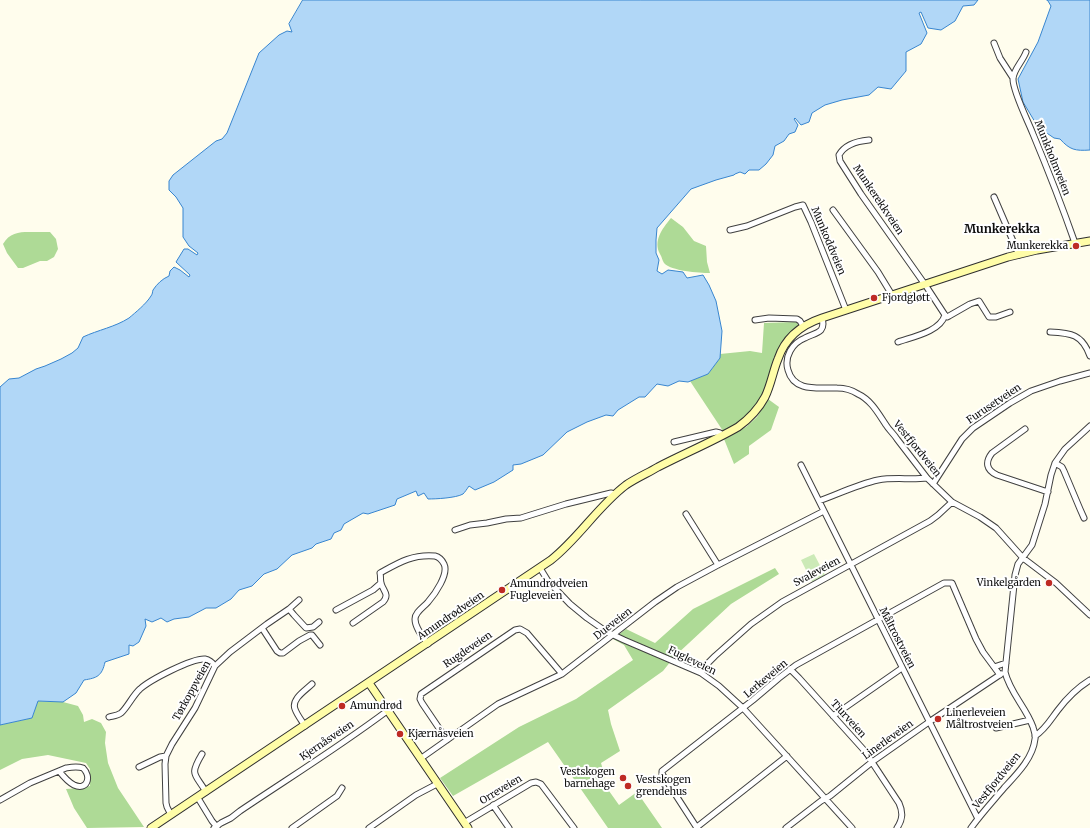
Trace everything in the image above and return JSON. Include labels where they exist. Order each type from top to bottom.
[{"type":"main road","points":[[822,318],[1018,254],[1090,241]]},
{"type":"main road","name":"Amundrødveien","points":[[151,828],[540,568],[566,548],[604,505],[630,482],[738,427],[759,407],[766,394],[778,358],[791,336],[803,326],[822,318]]},
{"type":"main road","points":[[369,683],[466,825]]},
{"type":"street","name":"Munkholmveien","points":[[994,43],[1000,58],[1013,78],[1018,98],[1075,243]]},
{"type":"street","points":[[1013,78],[1013,75],[1024,58],[1026,52]]},
{"type":"street","name":"Munkerekkveien","points":[[870,140],[856,142],[844,148],[839,155],[840,161],[874,214],[925,284],[945,315]]},
{"type":"street","points":[[994,197],[1018,254]]},
{"type":"street","name":"Munkoddveien","points":[[730,230],[747,226],[803,205],[846,310]]},
{"type":"street","points":[[833,210],[885,282],[892,295]]},
{"type":"street","points":[[898,342],[918,336],[934,328],[943,321],[945,315],[947,317],[970,304],[979,302],[989,317],[996,317],[1010,312]]},
{"type":"street","points":[[755,320],[769,318],[797,319],[803,326]]},
{"type":"street","name":"Vestfjordveien","points":[[822,318],[823,326],[821,329],[801,340],[789,353],[786,360],[787,366],[790,376],[794,381],[801,386],[810,388],[845,389],[856,392],[864,397],[873,406],[885,425],[933,484],[952,502],[980,517],[996,528],[1023,558],[1056,583],[1090,615]]},
{"type":"street","points":[[1050,332],[1063,332],[1081,339],[1090,356]]},
{"type":"street","name":"Furusetveien","points":[[933,484],[962,439],[973,428],[1031,391],[1090,373]]},
{"type":"street","points":[[1003,674],[1006,663],[1015,576],[1018,564],[1032,545],[1045,504],[1055,463],[1065,449],[1090,426]]},
{"type":"street","points":[[1025,429],[992,453],[987,463],[988,467],[997,475],[1048,492]]},
{"type":"street","points":[[674,442],[716,432],[720,433],[722,436]]},
{"type":"street","points":[[1055,463],[1062,467],[1084,518]]},
{"type":"street","name":"Måltrostveien","points":[[801,465],[978,819]]},
{"type":"street","points":[[819,501],[878,480],[927,478]]},
{"type":"street","points":[[454,530],[470,525],[521,518],[566,504],[611,493],[615,494]]},
{"type":"street","name":"Svaleveien","points":[[701,674],[707,664],[715,656],[757,618],[792,596],[930,521],[938,516],[952,502]]},
{"type":"street","name":"Dueveien","points":[[420,759],[501,702],[562,674],[670,592],[718,565],[824,512]]},
{"type":"street","points":[[686,514],[718,565]]},
{"type":"street","points":[[353,623],[385,599],[386,595],[381,583],[380,573],[412,557],[437,557],[445,566],[443,577],[433,596],[416,615],[415,619],[417,627],[428,644]]},
{"type":"street","name":"Fugleveien","points":[[540,568],[548,581],[570,604],[587,618],[613,635],[701,674],[720,686],[743,708],[852,828]]},
{"type":"street","points":[[336,610],[373,590],[381,583]]},
{"type":"street","name":"Lerkeveien","points":[[697,828],[662,774],[662,771],[790,670],[810,657],[944,583],[952,583],[976,639],[994,667]]},
{"type":"street","name":"Tørkoppveien","points":[[171,815],[166,803],[166,756],[195,708],[215,666],[230,652],[299,600]]},
{"type":"street","points":[[289,609],[306,628],[314,626],[319,622]]},
{"type":"street","points":[[262,628],[277,651],[280,653],[283,653],[310,634],[320,645]]},
{"type":"street","name":"Rugdeveien","points":[[447,740],[422,703],[420,699],[421,694],[515,630],[520,629],[527,633],[562,674]]},
{"type":"street","points":[[108,717],[120,714],[139,689],[164,674],[202,659],[210,661],[215,666]]},
{"type":"street","points":[[994,667],[1006,663]]},
{"type":"street","points":[[994,667],[1003,674],[1007,680],[1030,720],[1035,736],[1043,731],[1067,699],[1090,680]]},
{"type":"street","points":[[833,716],[902,668]]},
{"type":"street","name":"Tiurveien","points":[[790,670],[833,716],[872,762],[901,808],[902,820],[897,828]]},
{"type":"street","name":"Linerleveien","points":[[786,828],[872,762],[929,722],[1003,674]]},
{"type":"street","points":[[305,726],[295,710],[294,703],[296,699],[312,684]]},
{"type":"street","name":"Kjernåsveien","points":[[216,827],[232,818],[246,807],[361,731],[387,711]]},
{"type":"street","points":[[996,728],[1030,720]]},
{"type":"street","name":"Vestfjordveien","points":[[971,828],[1022,768],[1030,754],[1035,736]]},
{"type":"street","points":[[202,754],[195,766],[194,773],[206,792]]},
{"type":"street","points":[[138,767],[160,757],[166,756]]},
{"type":"street","points":[[697,828],[786,756]]},
{"type":"street","points":[[0,800],[30,783],[59,771],[72,767],[78,766],[83,768],[87,771],[88,778],[85,784],[76,786],[59,771]]},
{"type":"street","name":"Orreveien","points":[[466,825],[494,805],[531,783],[539,782],[547,790],[574,828]]},
{"type":"street","points":[[369,828],[416,795],[437,784]]},
{"type":"street","points":[[292,828],[338,796],[342,788]]},
{"type":"street","points":[[198,798],[216,827]]},
{"type":"street","points":[[494,805],[509,828]]},
{"type":"green space","points":[[671,218],[683,227],[694,241],[706,246],[707,262],[710,273],[679,270],[664,263],[658,249],[658,240],[664,226]]},
{"type":"green space","points":[[23,232],[50,232],[56,239],[58,249],[54,257],[47,261],[40,261],[23,268],[18,268],[7,253],[3,244],[6,239],[14,234]]},
{"type":"green space","points":[[796,322],[801,325],[790,334],[779,349],[771,368],[768,383],[756,405],[743,420],[723,431],[690,381],[708,374],[720,358],[720,354],[750,351],[762,353],[764,323]]},
{"type":"green space","points":[[768,399],[779,407],[771,430],[749,446],[749,454],[734,464],[724,439],[746,427],[757,417]]},
{"type":"green space","points":[[814,554],[825,575],[812,582],[801,560]]},
{"type":"green space","points":[[775,568],[779,574],[731,604],[675,656],[663,671],[608,710],[620,751],[601,763],[605,777],[602,781],[619,805],[637,792],[662,828],[608,828],[548,742],[453,796],[440,778],[519,727],[576,699],[633,660],[624,645],[613,639],[626,629],[655,643],[693,609]]},
{"type":"green space","points":[[38,701],[63,702],[78,706],[83,715],[84,722],[92,719],[101,723],[106,732],[105,743],[108,763],[118,788],[144,827],[87,828],[74,808],[66,789],[90,786],[90,769],[86,763],[48,755],[22,759],[0,770],[0,725],[32,718]]},
{"type":"water","points":[[303,0],[978,0],[974,5],[963,6],[955,21],[941,30],[928,28],[921,12],[919,13],[927,33],[921,44],[906,52],[906,71],[891,89],[878,87],[869,95],[825,105],[812,113],[809,122],[801,125],[795,118],[794,119],[798,125],[795,132],[789,134],[784,141],[775,146],[773,155],[759,170],[749,170],[745,174],[740,172],[691,189],[657,228],[656,253],[659,260],[657,271],[662,274],[668,270],[683,272],[687,278],[703,275],[716,301],[722,331],[720,358],[708,374],[688,382],[679,381],[668,386],[657,384],[645,397],[639,397],[618,410],[613,416],[606,415],[567,432],[543,455],[521,464],[513,465],[513,470],[494,482],[475,490],[469,486],[463,494],[446,498],[432,499],[428,499],[424,493],[418,496],[416,491],[397,499],[395,505],[368,514],[363,513],[344,524],[341,530],[334,533],[331,539],[292,555],[277,569],[264,574],[252,586],[239,590],[231,599],[216,608],[206,608],[189,617],[174,619],[167,622],[161,618],[152,622],[145,619],[146,626],[139,642],[133,646],[129,645],[129,654],[105,662],[98,676],[84,680],[76,693],[63,702],[38,701],[32,718],[0,725],[0,387],[9,379],[19,378],[72,353],[78,348],[83,337],[118,324],[129,318],[141,308],[152,295],[153,290],[162,280],[169,276],[170,271],[174,267],[189,277],[190,275],[176,262],[184,249],[188,249],[197,255],[198,253],[189,246],[183,237],[183,208],[176,197],[169,190],[169,181],[173,175],[216,141],[222,139],[227,133],[259,53],[279,35],[287,31],[292,32],[289,24]]},
{"type":"water","points":[[1047,0],[1090,0],[1090,150],[1070,148],[1060,139],[1054,138],[1038,127],[1023,102],[1018,79],[1038,42],[1051,6]]},
{"type":"place","name":"Munkerekka","points":[[1076,246]]},
{"type":"place","name":"Fjordgløtt","points":[[874,298]]},
{"type":"place","name":"Vinkelgården","points":[[1049,583]]},
{"type":"place","name":"Amundrødveien Fugleveien","points":[[502,590]]},
{"type":"place","name":"Amundrød","points":[[342,706]]},
{"type":"place","name":"Linerleveien Måltrostveien","points":[[938,719]]},
{"type":"place","name":"Kjærnåsveien","points":[[400,734]]},
{"type":"place","name":"Vestskogen barnehage","points":[[623,778]]},
{"type":"place","name":"Vestskogen grendehus","points":[[628,786]]},
{"type":"district","name":"Munkerekka","points":[[1002,230]]}]
